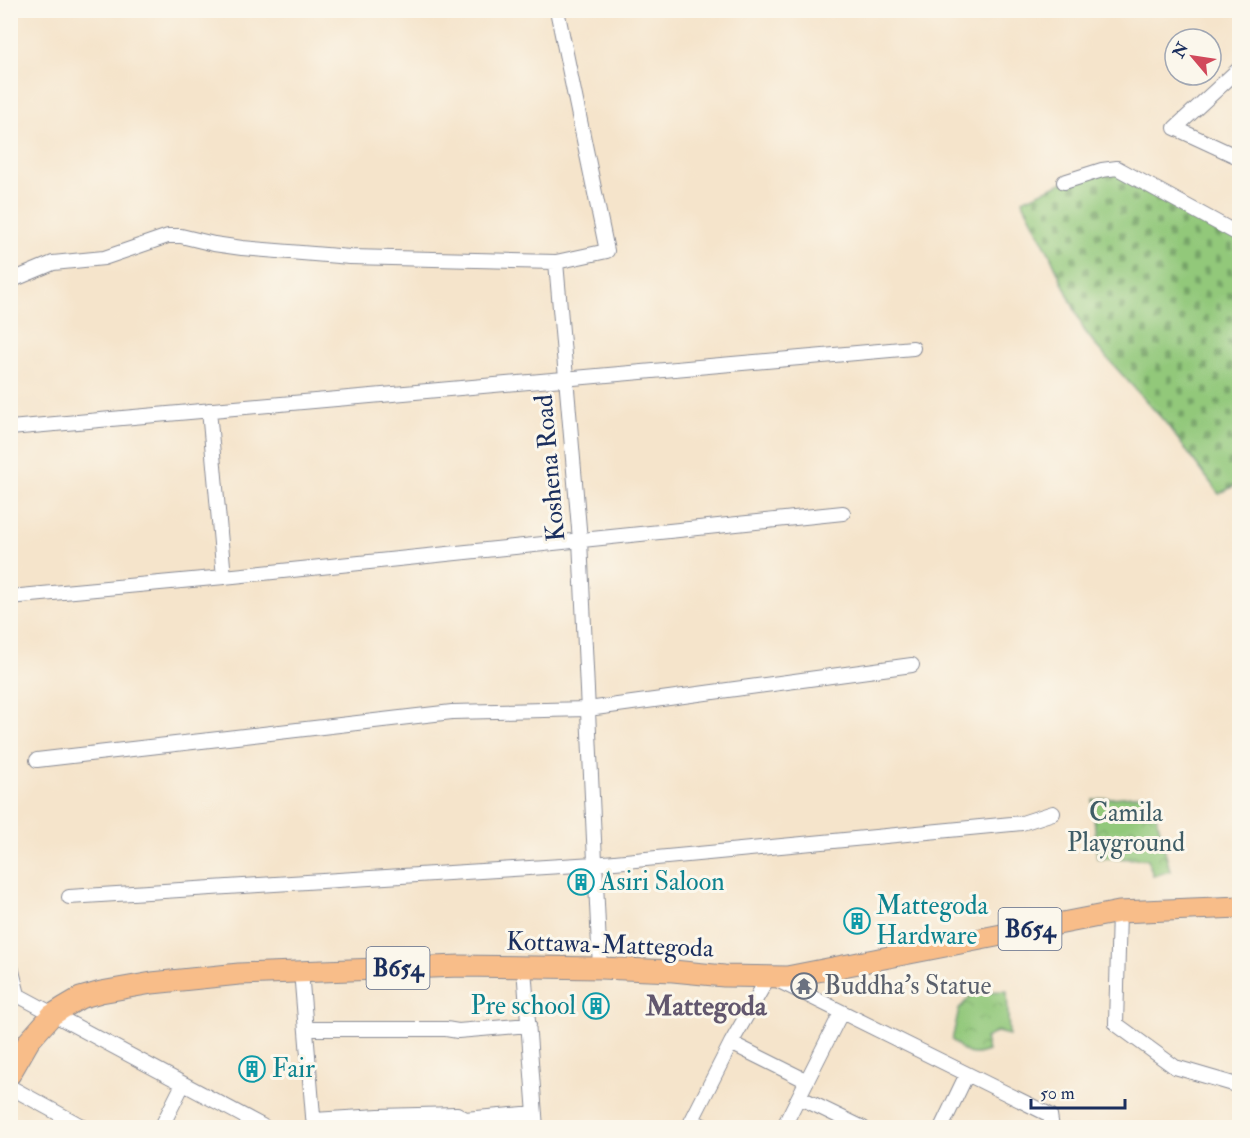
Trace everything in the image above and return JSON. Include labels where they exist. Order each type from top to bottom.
[{"type":"main road","name":"Kottawa-Mattegoda","points":[[10,1074],[28,1041],[52,1015],[80,998],[142,985],[239,974],[460,966],[600,968],[724,976],[787,977],[1119,912],[1239,907]]},
{"type":"street","points":[[10,281],[53,263],[104,258],[168,236],[181,236],[242,248],[350,257],[556,262],[607,251],[557,10]]},
{"type":"street","points":[[1239,68],[1175,129],[1239,158]]},
{"type":"street","points":[[1064,182],[1101,170],[1117,168],[1239,235]]},
{"type":"street","name":"Koshena Road","points":[[556,262],[580,540],[600,968]]},
{"type":"street","points":[[10,428],[913,348]]},
{"type":"street","points":[[209,410],[224,578]]},
{"type":"street","points":[[10,597],[224,578],[843,513]]},
{"type":"street","points":[[37,760],[452,712],[588,709],[912,665]]},
{"type":"street","points":[[69,897],[594,864],[1022,823],[1053,813]]},
{"type":"street","points":[[1119,912],[1116,1024],[1175,1067],[1239,1086]]},
{"type":"street","points":[[10,963],[14,993],[261,1126]]},
{"type":"street","points":[[524,968],[536,1128]]},
{"type":"street","points":[[301,971],[314,1124],[379,1116],[457,1114],[465,1119],[535,1113]]},
{"type":"street","points":[[707,1128],[690,1124],[731,1043],[769,976],[967,1074],[1049,1123]]},
{"type":"street","points":[[783,1128],[841,1013]]},
{"type":"street","points":[[306,1029],[446,1029],[458,1031],[529,1025]]},
{"type":"street","points":[[731,1043],[807,1081]]},
{"type":"street","points":[[941,1128],[967,1074]]},
{"type":"street","points":[[161,1128],[183,1084]]},
{"type":"street","points":[[10,1087],[85,1128]]},
{"type":"street","points":[[799,1097],[863,1128]]},
{"type":"green space","points":[[1117,168],[1239,235],[1240,480],[1236,485],[1219,494],[1165,422],[1084,330],[1022,200],[1064,182]]},
{"type":"green space","name":"Camila Playground","points":[[1151,794],[1170,871],[1153,876],[1148,859],[1097,858],[1093,800]]},
{"type":"green space","points":[[1007,991],[1009,1035],[997,1032],[985,1038],[988,1051],[972,1054],[964,1051],[952,1040],[959,1009],[974,992]]},
{"type":"place","name":"Asiri Saloon","points":[[581,882]]},
{"type":"place","name":"Mattegoda Hardware","points":[[857,921]]},
{"type":"place","name":"Buddha's Statue","points":[[804,986]]},
{"type":"place","name":"Pre school","points":[[596,1006]]},
{"type":"place","name":"Fair","points":[[252,1069]]},
{"type":"district","name":"Mattegoda","points":[[706,1006]]}]
